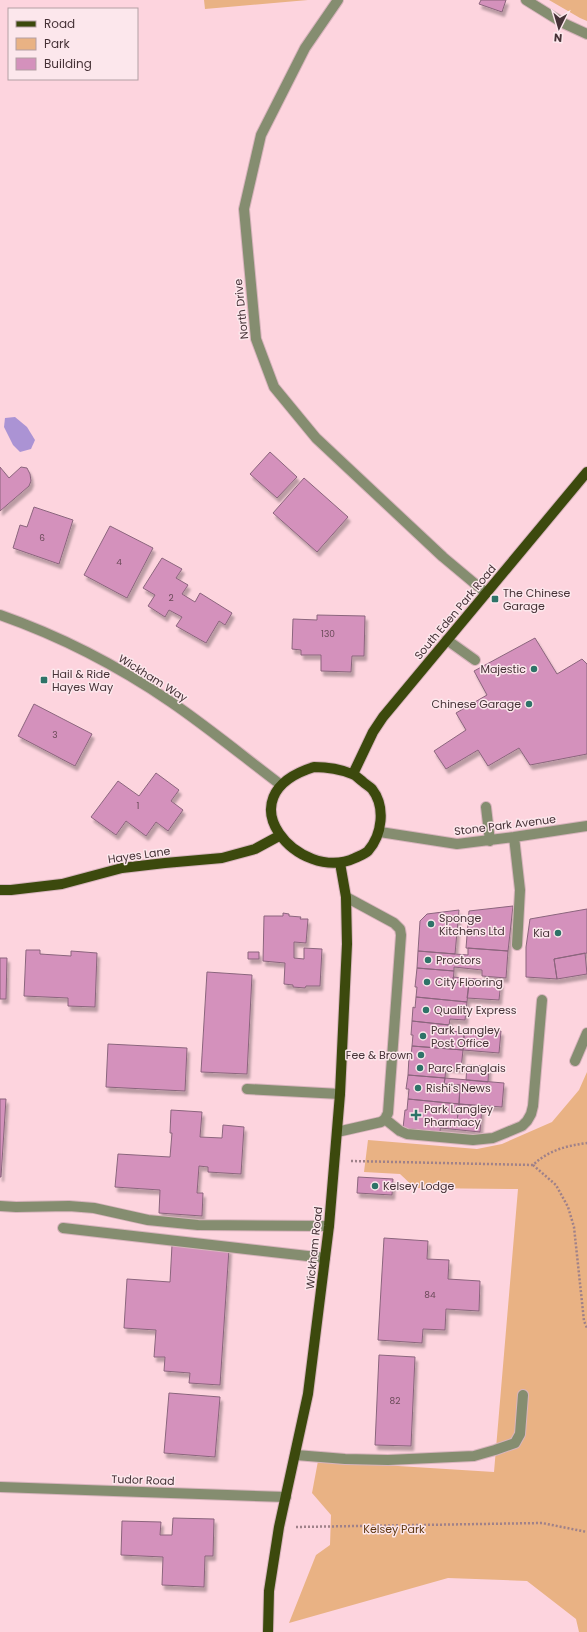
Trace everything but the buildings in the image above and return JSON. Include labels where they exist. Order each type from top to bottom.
[{"type":"main road","name":"South Eden Park Road","points":[[353,774],[378,723],[587,472]]},
{"type":"main road","points":[[314,767],[328,767],[353,774],[372,789],[378,804],[380,832],[367,852],[352,860],[340,863],[314,859],[300,852],[280,836],[272,819],[271,808],[274,797],[281,785],[298,772],[314,767]]},
{"type":"main road","name":"Hayes Lane","points":[[0,890],[62,884],[122,868],[165,862],[212,860],[255,848],[280,836]]},
{"type":"main road","name":"Wickham Road","points":[[268,1632],[269,1591],[286,1497],[308,1394],[329,1226],[340,1094],[347,944],[346,897],[340,863]]},
{"type":"street","name":"North Drive","points":[[338,0],[305,48],[261,135],[244,209],[256,339],[274,387],[316,438],[443,557],[486,593]]},
{"type":"street","points":[[526,0],[563,23],[587,34]]},
{"type":"street","name":"Wickham Way","points":[[0,615],[71,645],[142,683],[193,718],[281,785]]},
{"type":"street","points":[[447,640],[475,660]]},
{"type":"street","points":[[486,807],[490,841]]},
{"type":"street","name":"Stone Park Avenue","points":[[380,832],[457,844],[490,841],[587,826]]},
{"type":"street","points":[[514,837],[520,890],[517,945]]},
{"type":"street","points":[[337,1132],[381,1122],[385,1119],[388,1113],[401,935],[400,929],[394,923],[346,897]]},
{"type":"street","points":[[385,1119],[400,1131],[407,1134],[473,1140],[493,1138],[522,1126],[531,1114],[533,1106],[542,1000]]},
{"type":"street","points":[[575,1061],[587,1033]]},
{"type":"street","points":[[247,1089],[340,1094]]},
{"type":"street","points":[[0,1206],[69,1206],[94,1208],[148,1220],[198,1224],[329,1226]]},
{"type":"street","points":[[63,1228],[325,1258]]},
{"type":"street","points":[[296,1455],[345,1459],[388,1460],[474,1456],[515,1443],[520,1434],[523,1395]]},
{"type":"street","name":"Tudor Road","points":[[0,1488],[286,1497]]},
{"type":"path","points":[[335,1161],[534,1165],[550,1152],[573,1145],[587,1143]]},
{"type":"path","points":[[534,1165],[556,1185],[568,1207],[574,1227],[584,1321],[587,1328]]},
{"type":"path","points":[[280,1528],[542,1523],[587,1532]]},
{"type":"green space","points":[[204,0],[308,0],[205,9]]},
{"type":"green space","points":[[549,0],[587,0],[587,21],[580,18]]},
{"type":"green space","name":"Kelsey Park","points":[[587,1072],[587,1632],[579,1632],[576,1619],[527,1581],[448,1578],[289,1623],[316,1555],[330,1545],[331,1515],[312,1493],[318,1461],[494,1472],[518,1189],[415,1188],[400,1174],[364,1172],[368,1140],[477,1149],[502,1144],[552,1122],[579,1090]]},
{"type":"shaded area","points":[[15,417],[27,427],[35,440],[31,449],[20,452],[13,445],[4,427],[5,418]]},
{"type":"place","name":"The Chinese Garage","points":[[495,599]]},
{"type":"place","name":"Majestic","points":[[534,669]]},
{"type":"place","name":"Hail & Ride Hayes Way","points":[[44,680]]},
{"type":"place","name":"Chinese Garage","points":[[529,704]]},
{"type":"place","name":"Sponge Kitchens Ltd","points":[[431,924]]},
{"type":"place","name":"Kia","points":[[558,933]]},
{"type":"place","name":"Proctors","points":[[428,960]]},
{"type":"place","name":"City Flooring","points":[[427,982]]},
{"type":"place","name":"Quality Express","points":[[426,1010]]},
{"type":"place","name":"Park Langley Post Office","points":[[423,1036]]},
{"type":"place","name":"Fee & Brown","points":[[421,1055]]},
{"type":"place","name":"Parc Franglais","points":[[420,1068]]},
{"type":"place","name":"Rishi's News","points":[[418,1088]]},
{"type":"place","name":"Park Langley Pharmacy","points":[[416,1115]]},
{"type":"place","name":"Kelsey Lodge","points":[[375,1186]]}]
